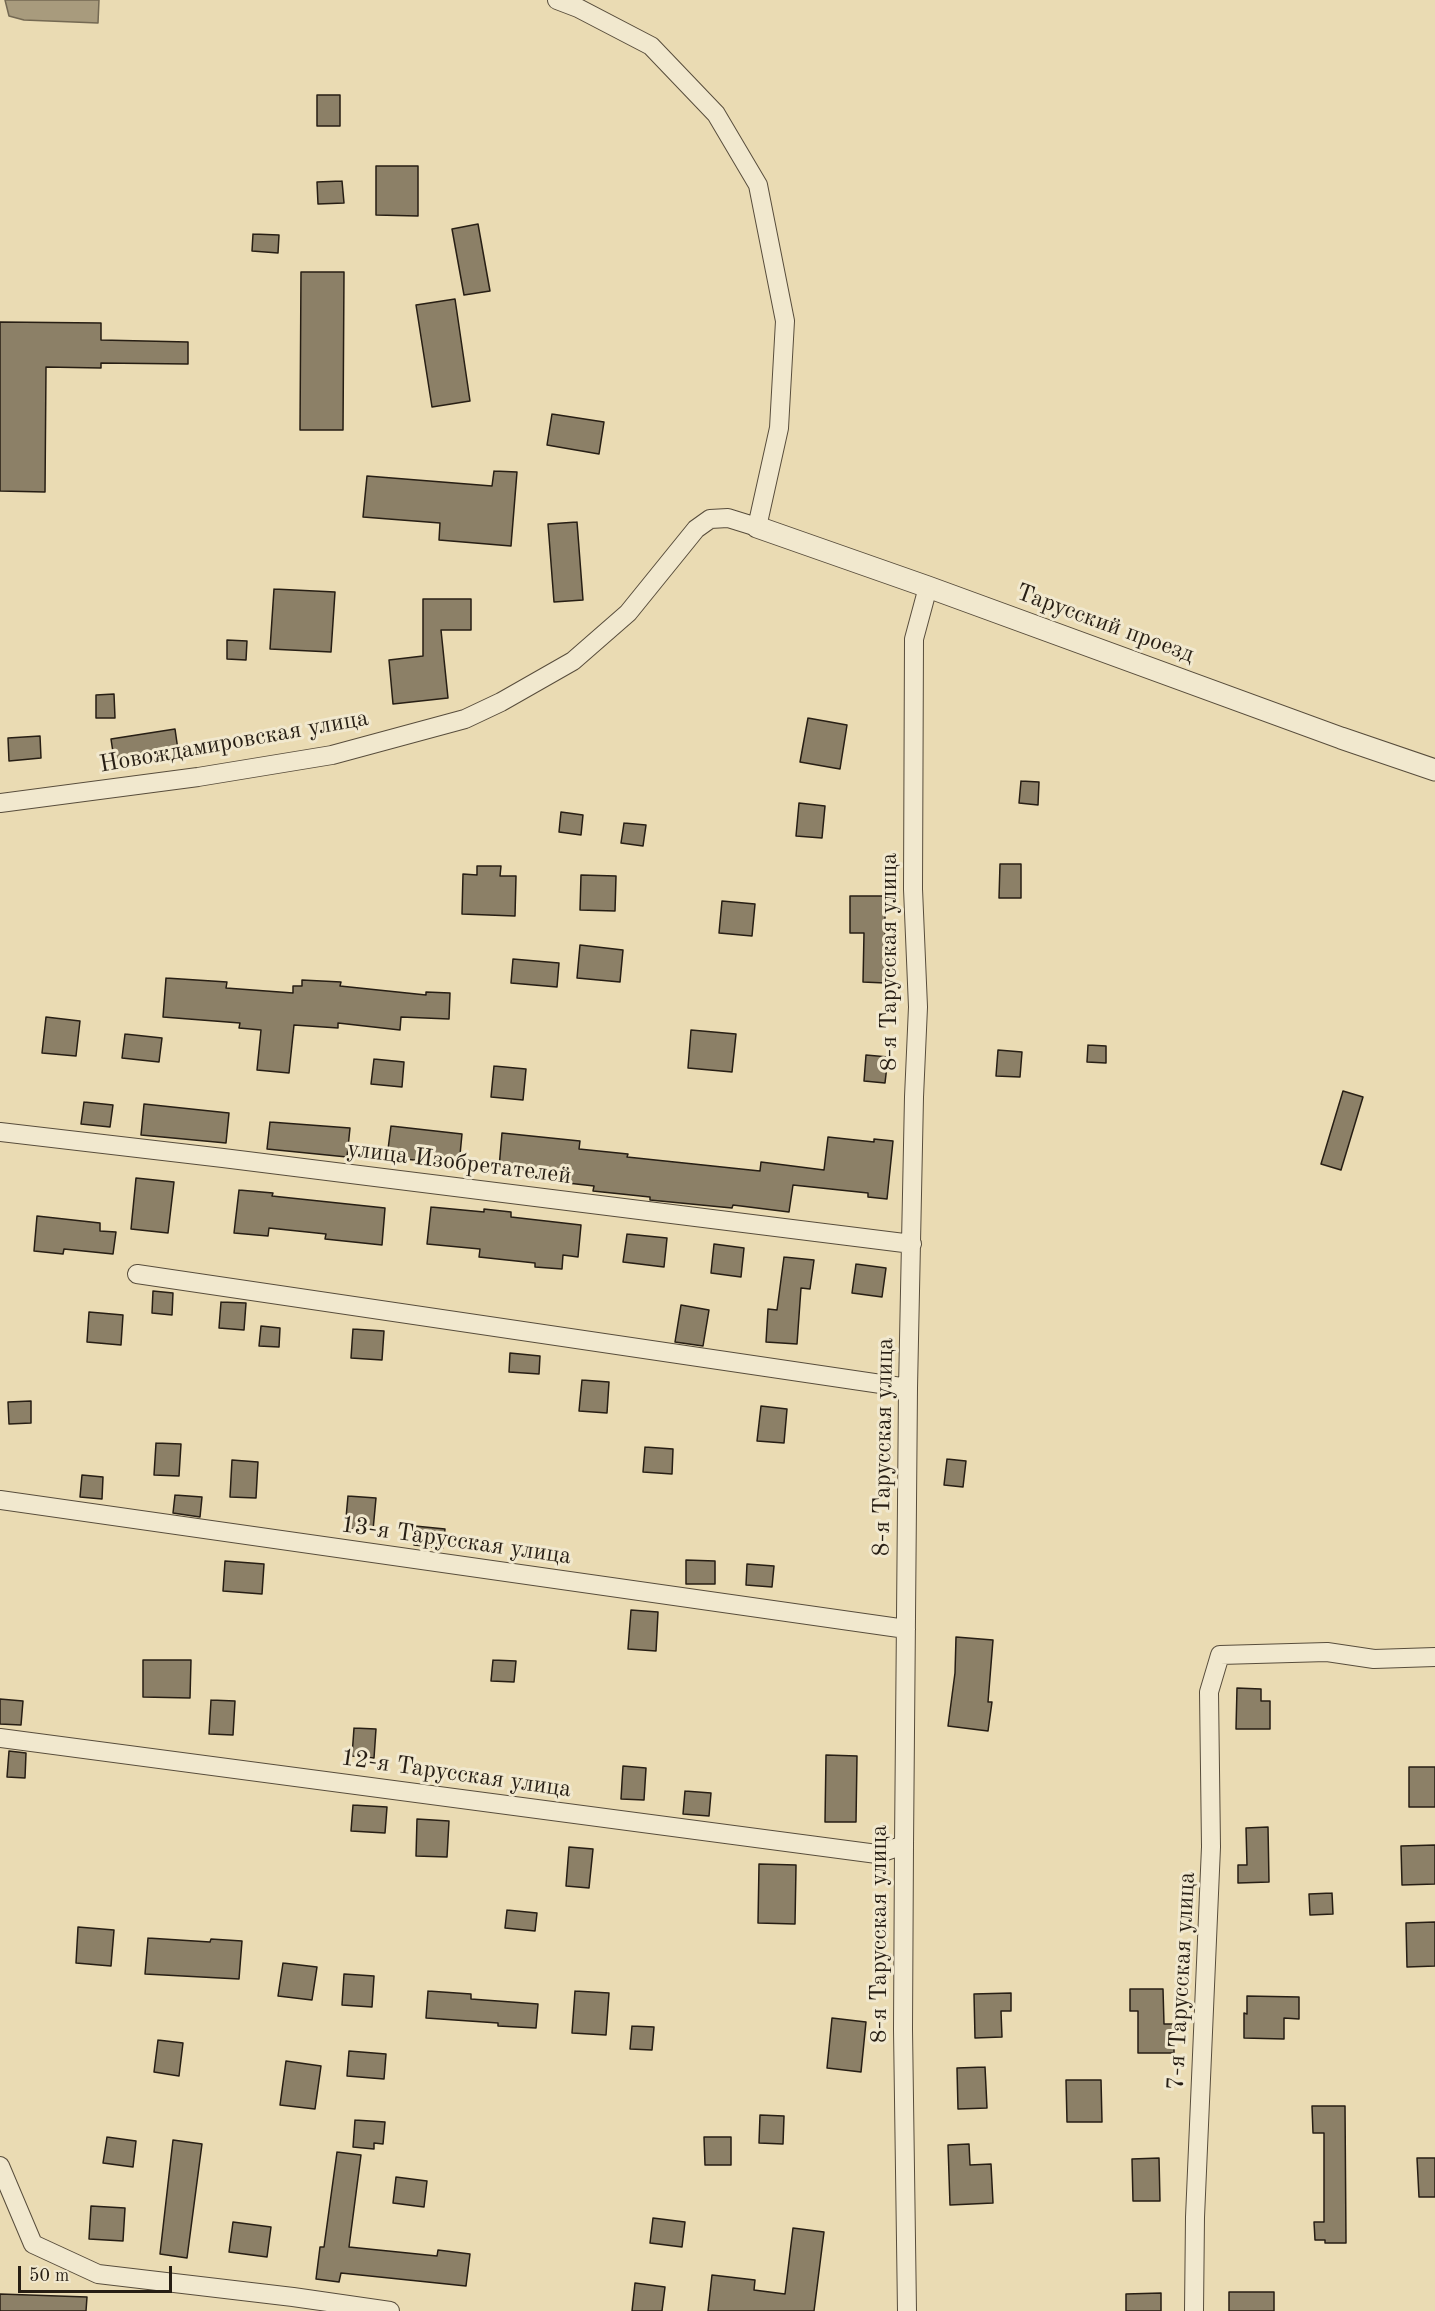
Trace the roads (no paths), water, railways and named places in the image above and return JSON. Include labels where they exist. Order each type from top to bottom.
[{"type":"street","points":[[557,0],[578,8],[651,46],[716,114],[758,185],[785,321],[779,428],[757,527]]},
{"type":"street","name":"Новождамировская улица","points":[[0,803],[198,777],[332,755],[465,719],[501,702],[573,661],[628,613],[696,529],[710,519],[728,518],[757,527]]},
{"type":"street","name":"Тарусский проезд","points":[[757,527],[1435,770]]},
{"type":"street","name":"8-я Тарусская улица","points":[[907,2311],[903,2029],[904,1845],[908,1388],[918,1007],[913,890],[914,639],[928,587]]},
{"type":"street","name":"улица Изобретателей","points":[[0,1132],[912,1244]]},
{"type":"street","points":[[137,1274],[908,1388]]},
{"type":"street","name":"13-я Тарусская улица","points":[[0,1500],[906,1629]]},
{"type":"street","name":"7-я Тарусская улица","points":[[1194,2311],[1195,2217],[1211,1847],[1209,1692],[1220,1655],[1327,1652],[1374,1659],[1435,1658]]},
{"type":"street","name":"12-я Тарусская улица","points":[[0,1738],[877,1854],[904,1845]]},
{"type":"street","points":[[0,2166],[33,2244],[98,2274],[390,2311]]}]
